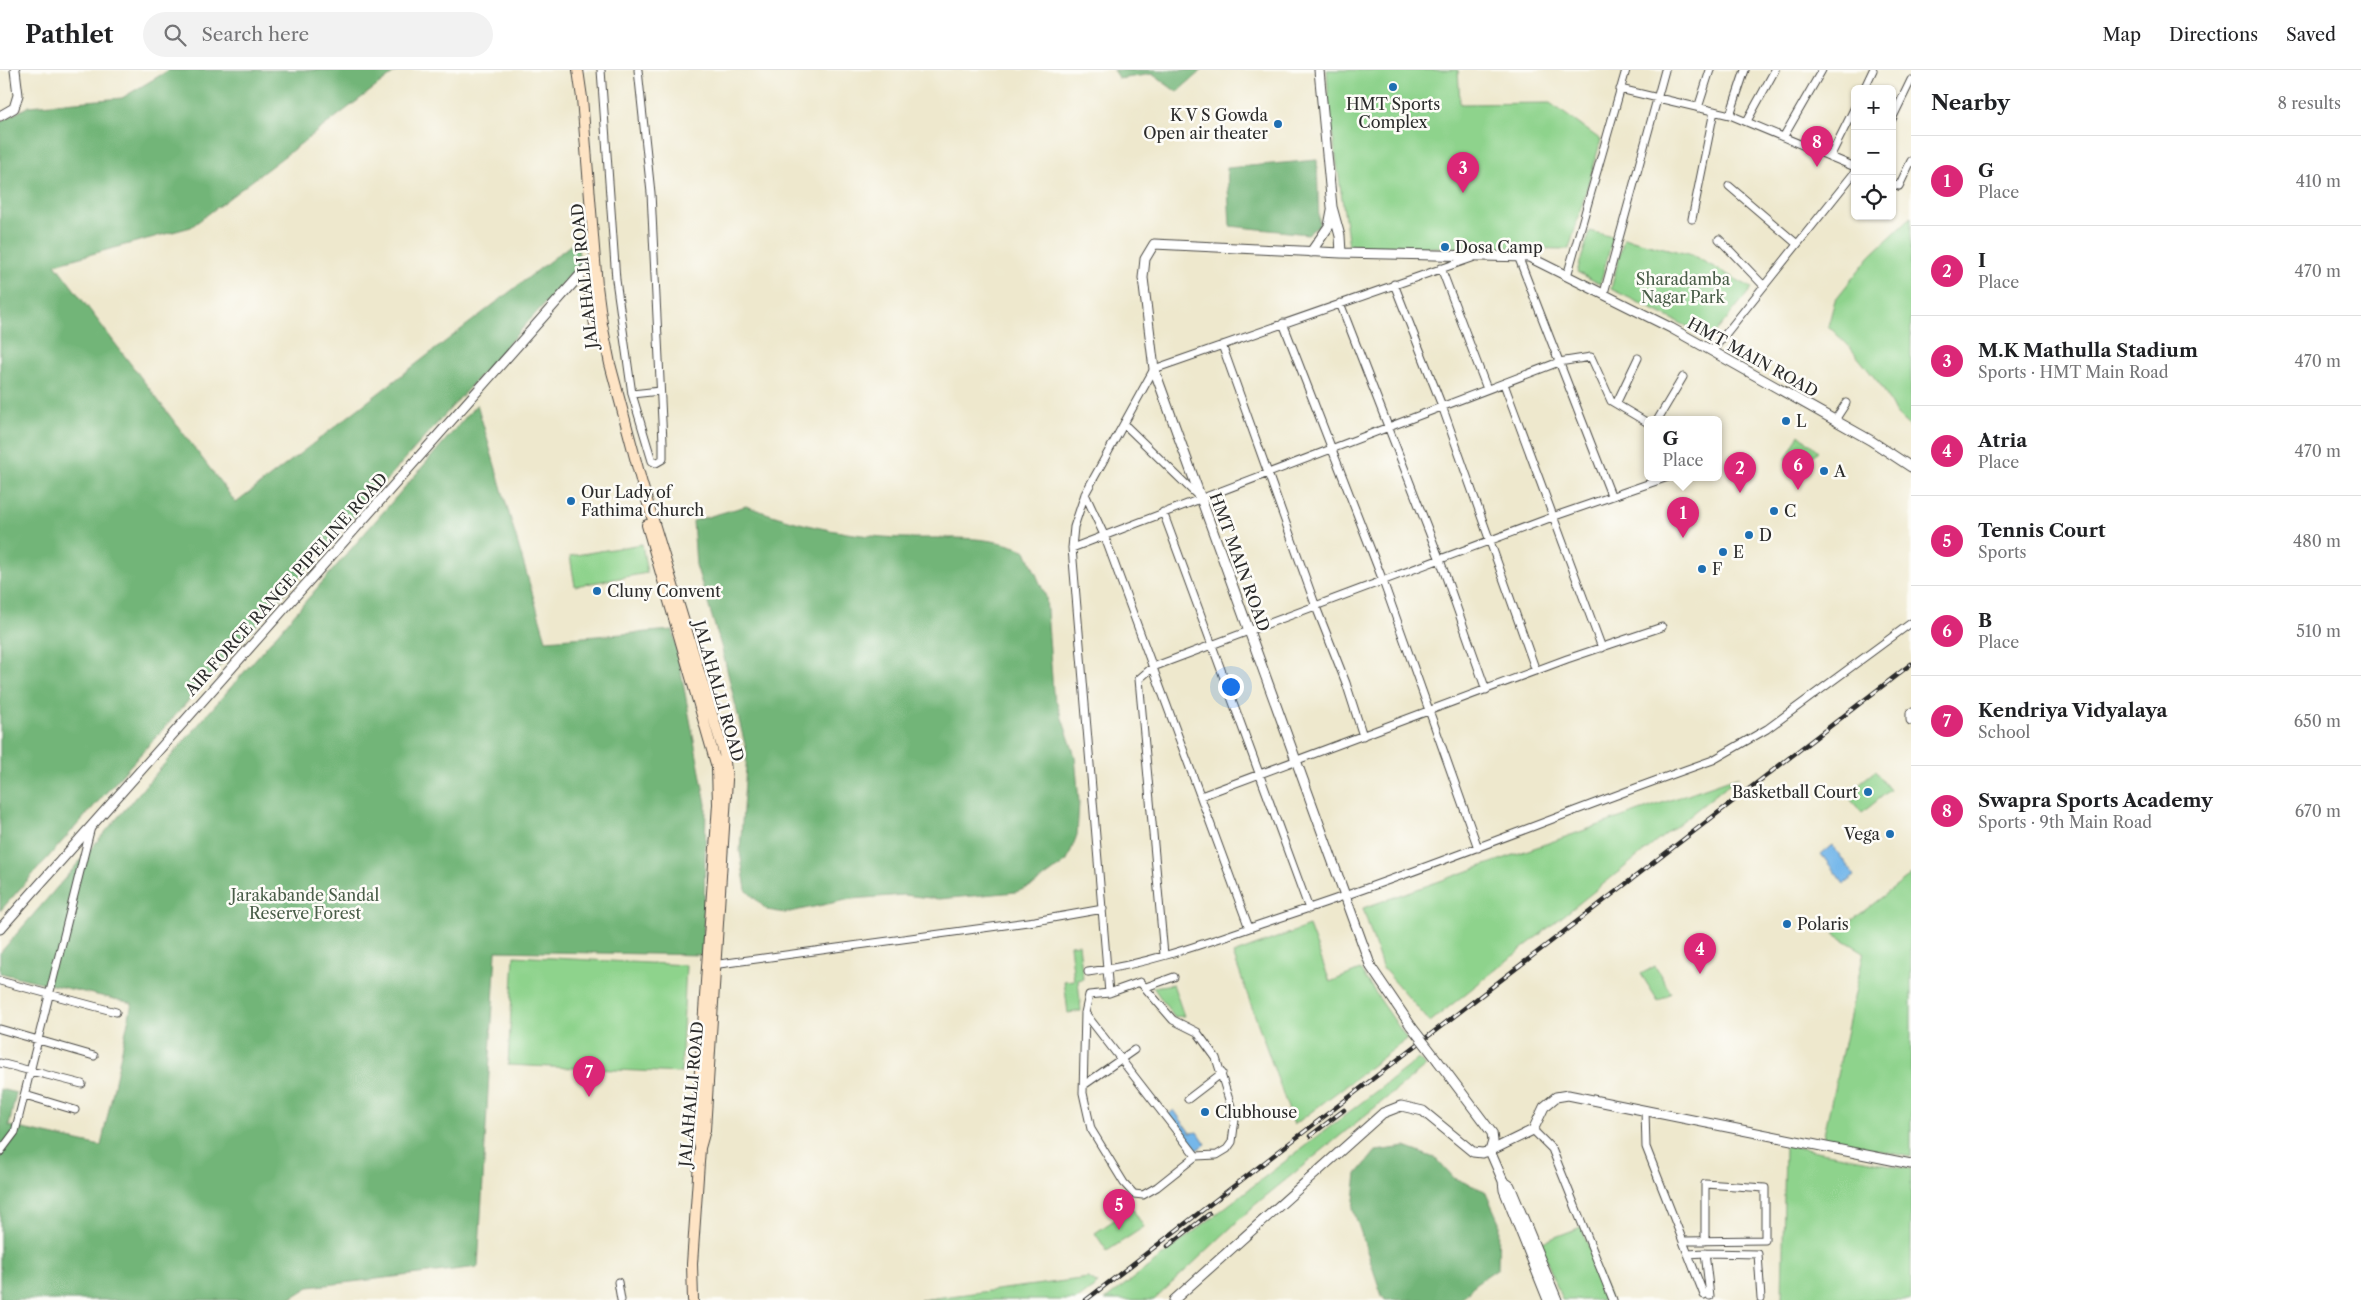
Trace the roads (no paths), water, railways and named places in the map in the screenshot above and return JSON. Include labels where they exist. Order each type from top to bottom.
[{"type":"main road","name":"JALAHALLI ROAD","points":[[576,70],[582,98],[592,263],[602,324],[620,405],[704,703],[724,753],[727,780],[712,965],[705,1130],[700,1148],[692,1264],[694,1300]]},
{"type":"street","points":[[0,116],[14,108],[18,95],[15,70]]},
{"type":"street","points":[[601,70],[616,280],[632,394],[652,461],[656,463],[663,459],[651,193],[638,70]]},
{"type":"street","points":[[1319,70],[1332,207],[1340,236],[1341,254]]},
{"type":"street","points":[[1568,276],[1626,70]]},
{"type":"street","points":[[1604,293],[1665,70]]},
{"type":"street","points":[[1698,108],[1710,70]]},
{"type":"street","points":[[1730,115],[1745,70]]},
{"type":"street","points":[[1747,121],[1775,70]]},
{"type":"street","points":[[1784,136],[1822,70]]},
{"type":"street","points":[[1866,85],[1874,70]]},
{"type":"street","points":[[1896,111],[1911,80]]},
{"type":"street","points":[[1620,89],[1730,115],[1851,165]]},
{"type":"street","points":[[1692,219],[1714,111]]},
{"type":"street","points":[[1830,157],[1851,115]]},
{"type":"street","points":[[1896,183],[1911,161]]},
{"type":"street","points":[[1712,351],[1853,175]]},
{"type":"street","points":[[1729,186],[1797,244]]},
{"type":"street","points":[[1311,252],[1329,226],[1332,207]]},
{"type":"street","points":[[1719,239],[1764,286]]},
{"type":"street","name":"HMT MAIN ROAD","points":[[1503,1181],[1490,1151],[1493,1141],[1492,1133],[1411,1026],[1371,967],[1154,368],[1143,278],[1145,259],[1154,244],[1341,254],[1529,256],[1604,293],[1712,351],[1870,440],[1911,467]]},
{"type":"street","points":[[1110,993],[1072,548],[1074,527],[1085,494],[1154,368],[1481,254]]},
{"type":"street","points":[[1518,256],[1611,495]]},
{"type":"street","name":"AIR FORCE RANGE PIPELINE ROAD","points":[[0,929],[592,263]]},
{"type":"street","points":[[1441,268],[1487,389]]},
{"type":"street","points":[[1394,284],[1442,406],[1536,671]]},
{"type":"street","points":[[1340,303],[1440,560],[1486,690]]},
{"type":"street","points":[[1283,324],[1383,581],[1478,848]]},
{"type":"street","points":[[1222,345],[1316,607],[1346,683],[1363,736]]},
{"type":"street","points":[[1072,548],[1559,362],[1591,357],[1611,401],[1644,421]]},
{"type":"street","points":[[1616,404],[1638,358]]},
{"type":"street","points":[[1660,416],[1683,377]]},
{"type":"street","points":[[1504,384],[1555,516],[1602,648]]},
{"type":"street","points":[[632,394],[660,391]]},
{"type":"street","points":[[1835,420],[1846,403]]},
{"type":"street","points":[[1124,424],[1200,498]]},
{"type":"street","points":[[1164,955],[1139,679],[1153,667],[1611,495],[1655,481]]},
{"type":"street","points":[[1085,494],[1104,535],[1249,928]]},
{"type":"street","points":[[1163,512],[1309,909]]},
{"type":"street","points":[[1088,972],[1107,970],[1164,955],[1346,897],[1713,760],[1767,729],[1911,623]]},
{"type":"street","points":[[1201,796],[1536,671],[1662,627]]},
{"type":"street","points":[[1911,713],[1911,720]]},
{"type":"street","points":[[0,1152],[15,1132],[91,827]]},
{"type":"street","points":[[712,965],[1035,921],[1103,909]]},
{"type":"street","points":[[1146,988],[1174,977]]},
{"type":"street","points":[[0,981],[116,1012]]},
{"type":"street","points":[[1140,982],[1173,1020],[1197,1032],[1216,1058],[1235,1119],[1232,1142],[1227,1149],[1218,1155],[1196,1156],[1157,1187],[1143,1195],[1134,1194],[1124,1184],[1091,1129],[1083,1093],[1085,1013],[1089,995],[1110,993],[1140,982]]},
{"type":"street","points":[[1085,1013],[1196,1156]]},
{"type":"street","points":[[0,1029],[94,1056]]},
{"type":"street","points":[[1084,1085],[1134,1050]]},
{"type":"street","points":[[0,1063],[82,1084]]},
{"type":"street","points":[[1188,1099],[1222,1073]]},
{"type":"street","points":[[25,1095],[76,1110]]},
{"type":"street","points":[[1174,1300],[1382,1113],[1400,1106],[1423,1111],[1473,1152],[1482,1153],[1490,1151],[1533,1130],[1544,1107],[1556,1097],[1568,1095],[1911,1164]]},
{"type":"street","points":[[1645,1110],[1646,1146],[1688,1254],[1707,1296],[1705,1253]]},
{"type":"street","points":[[1533,1130],[1552,1149],[1613,1300]]},
{"type":"street","points":[[1503,1181],[1504,1190],[1548,1300]]},
{"type":"street","points":[[1503,1181],[1510,1186],[1557,1300]]},
{"type":"street","points":[[1683,1241],[1705,1241],[1765,1240],[1765,1188],[1704,1184],[1705,1241]]},
{"type":"street","points":[[1688,1254],[1758,1254],[1761,1299]]},
{"type":"street","points":[[618,1282],[621,1300]]},
{"type":"water","points":[[1832,845],[1855,876],[1844,884],[1821,854]]},
{"type":"water","points":[[1174,1110],[1190,1133],[1198,1132],[1206,1144],[1195,1151],[1168,1115]]},
{"type":"railway","points":[[1086,1300],[1911,664]]},
{"type":"railway","points":[[1310,1136],[1344,1110]]},
{"type":"railway","points":[[1168,1246],[1209,1214]]},
{"type":"place","name":"HMT Sports Complex","points":[[1393,87]]},
{"type":"place","name":"K V S Gowda Open air theater","points":[[1278,124]]},
{"type":"place","name":"Swapra Sports Academy","points":[[1817,167]]},
{"type":"place","name":"M.K Mathulla Stadium","points":[[1463,193]]},
{"type":"place","name":"Dosa Camp","points":[[1445,247]]},
{"type":"place","name":"L","points":[[1786,421]]},
{"type":"place","name":"A","points":[[1824,471]]},
{"type":"place","name":"B","points":[[1798,490]]},
{"type":"place","name":"I","points":[[1740,493]]},
{"type":"place","name":"Our Lady of Fathima Church","points":[[571,501]]},
{"type":"place","name":"C","points":[[1774,511]]},
{"type":"place","name":"D","points":[[1749,535]]},
{"type":"place","name":"G","points":[[1683,538]]},
{"type":"place","name":"E","points":[[1723,552]]},
{"type":"place","name":"F","points":[[1702,569]]},
{"type":"place","name":"Cluny Convent","points":[[597,591]]},
{"type":"place","name":"Basketball Court","points":[[1868,792]]},
{"type":"place","name":"Vega","points":[[1890,834]]},
{"type":"place","name":"Polaris","points":[[1787,924]]},
{"type":"place","name":"Atria","points":[[1700,974]]},
{"type":"place","name":"Kendriya Vidyalaya","points":[[589,1097]]},
{"type":"place","name":"Clubhouse","points":[[1205,1112]]},
{"type":"place","name":"Tennis Court","points":[[1119,1230]]},
{"type":"park label","name":"Sharadamba Nagar Park","points":[[1683,288]]},
{"type":"park label","name":"Jarakabande Sandal Reserve Forest","points":[[305,904]]}]
